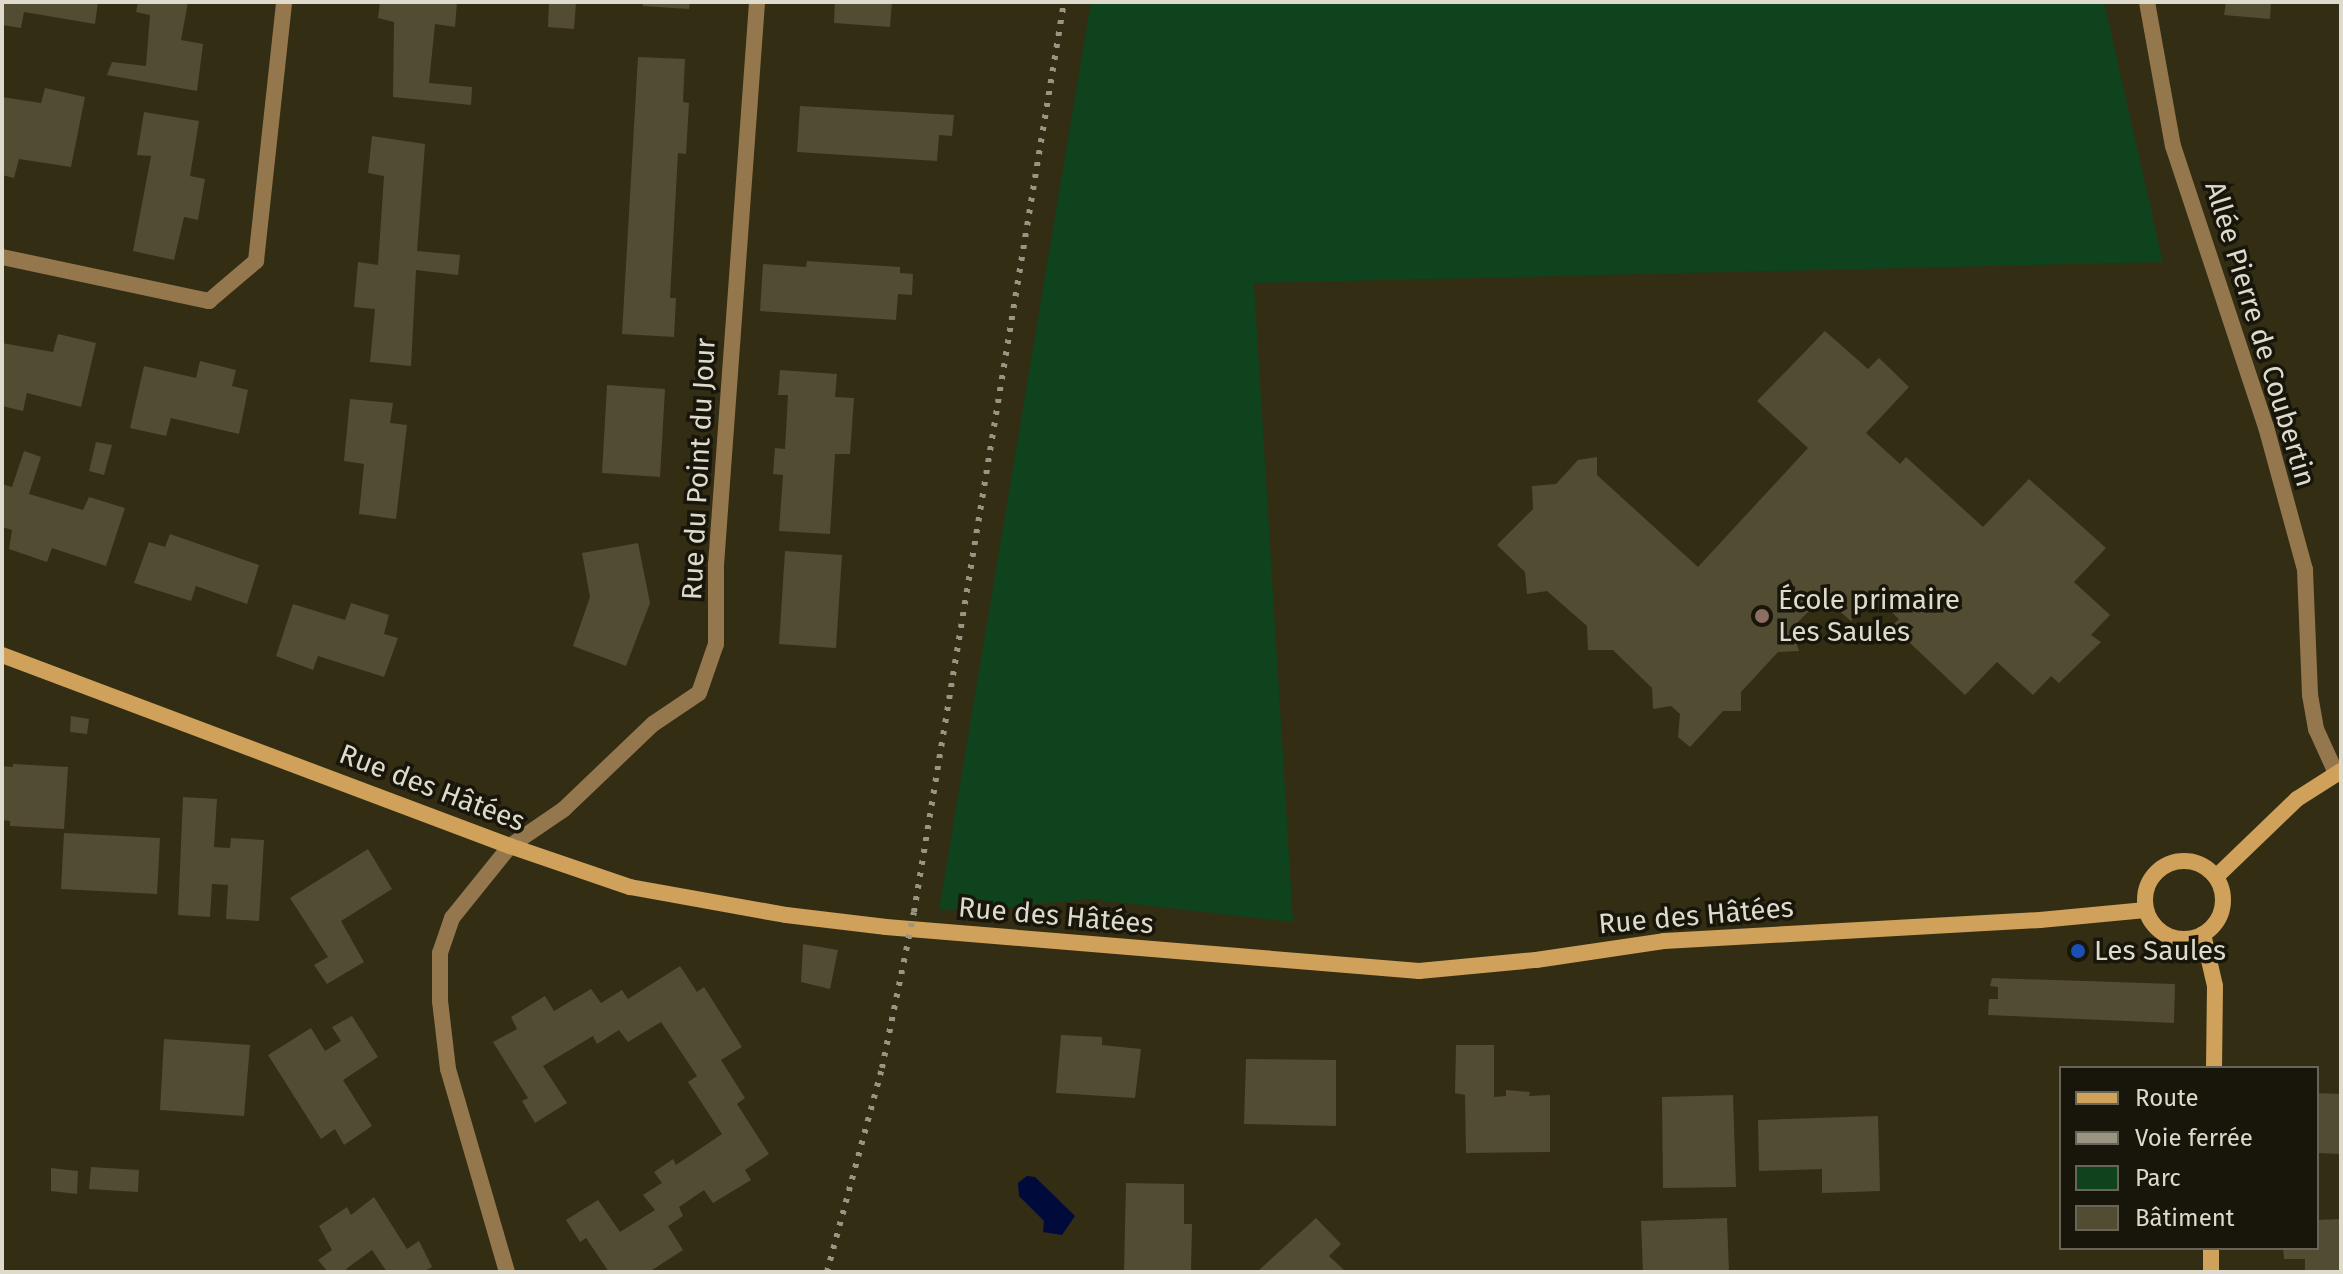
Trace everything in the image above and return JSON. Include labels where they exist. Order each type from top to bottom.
[{"type":"street","points":[[2,257],[209,301],[256,261],[284,2]]},
{"type":"street","name":"Rue du Point du Jour","points":[[507,1272],[448,1069],[440,1001],[440,953],[452,918],[510,846],[564,809],[653,724],[699,693],[716,644],[716,565],[757,2]]},
{"type":"street","name":"Allée Pierre de Coubertin","points":[[2147,2],[2173,146],[2266,427],[2305,570],[2310,695],[2316,729],[2338,772]]},
{"type":"street","name":"Rue des Hâtées","points":[[2,655],[510,846],[630,887],[786,915],[1419,971],[1536,960],[1664,941],[2040,920],[2146,910]]},
{"type":"street","points":[[2217,876],[2297,799],[2338,772]]},
{"type":"street","points":[[2194,862],[2217,876],[2223,907],[2214,925],[2203,934],[2177,939],[2164,934],[2151,922],[2146,910],[2149,881],[2167,864],[2194,862]]},
{"type":"street","points":[[2203,934],[2215,986],[2214,1066]]},
{"type":"street","points":[[2211,1250],[2211,1272]]},
{"type":"green space","points":[[1091,2],[2104,2],[2163,262],[1254,283],[1293,922],[1089,899],[982,910],[939,910]]},
{"type":"shaded area","points":[[1027,1176],[1035,1177],[1075,1216],[1062,1235],[1043,1232],[1044,1221],[1019,1196],[1018,1183]]},
{"type":"building","points":[[2,2],[98,2],[95,24],[24,12],[21,28],[2,25]]},
{"type":"building","points":[[138,2],[188,2],[181,40],[203,44],[197,91],[107,75],[112,62],[146,66],[150,15],[136,12]]},
{"type":"building","points":[[380,2],[457,2],[455,27],[435,24],[429,83],[472,87],[471,105],[393,97],[394,22],[378,18]]},
{"type":"building","points":[[549,2],[576,2],[574,29],[548,27]]},
{"type":"building","points":[[643,2],[690,2],[689,9],[643,6]]},
{"type":"building","points":[[835,2],[892,2],[890,27],[834,23]]},
{"type":"building","points":[[2226,2],[2271,2],[2270,19],[2224,15]]},
{"type":"building","points":[[638,57],[685,59],[683,102],[689,103],[686,154],[678,153],[670,298],[676,298],[674,337],[622,334]]},
{"type":"building","points":[[45,88],[85,97],[71,167],[19,159],[14,178],[2,175],[2,97],[41,103]]},
{"type":"building","points":[[800,106],[954,115],[952,136],[939,135],[937,161],[797,152]]},
{"type":"building","points":[[144,112],[199,121],[190,176],[205,179],[198,220],[184,217],[174,260],[133,251],[151,156],[137,155]]},
{"type":"building","points":[[372,136],[425,144],[417,251],[460,255],[458,275],[416,270],[411,366],[370,362],[375,309],[354,307],[358,262],[378,265],[384,176],[368,173]]},
{"type":"building","points":[[807,261],[900,267],[900,273],[913,274],[912,295],[898,294],[896,320],[760,311],[763,264],[806,267]]},
{"type":"building","points":[[1825,331],[1868,369],[1879,358],[1909,387],[1866,433],[1900,464],[1906,457],[1983,527],[2029,479],[2106,548],[2074,582],[2110,615],[2091,635],[2101,642],[2059,683],[2051,676],[2033,695],[1997,662],[1965,695],[1892,626],[1899,619],[1873,595],[1851,621],[1823,597],[1792,628],[1799,651],[1778,652],[1741,692],[1741,711],[1723,711],[1690,747],[1678,737],[1680,714],[1671,706],[1653,709],[1652,688],[1613,650],[1588,650],[1587,626],[1547,591],[1527,594],[1525,572],[1497,545],[1533,509],[1532,486],[1556,484],[1578,460],[1597,457],[1597,475],[1698,567],[1808,448],[1757,401]]},
{"type":"building","points":[[58,334],[96,343],[81,407],[27,393],[23,411],[2,406],[2,343],[53,352]]},
{"type":"building","points":[[200,361],[236,370],[232,386],[248,390],[239,434],[171,418],[166,436],[130,428],[144,366],[196,378]]},
{"type":"building","points":[[780,370],[837,374],[835,397],[854,398],[850,454],[835,454],[830,534],[779,531],[783,475],[773,474],[775,448],[785,449],[788,395],[778,395]]},
{"type":"building","points":[[607,385],[665,389],[660,477],[602,473]]},
{"type":"building","points":[[350,399],[393,403],[390,423],[407,425],[396,519],[359,514],[364,464],[344,461]]},
{"type":"building","points":[[96,442],[112,445],[104,475],[89,471]]},
{"type":"building","points":[[24,451],[41,457],[29,494],[83,510],[89,497],[125,508],[106,566],[52,548],[47,562],[9,549],[12,530],[2,527],[2,484],[12,487]]},
{"type":"building","points":[[170,534],[259,565],[247,604],[196,586],[191,601],[134,583],[149,542],[165,547]]},
{"type":"building","points":[[638,543],[650,603],[626,666],[573,646],[590,597],[582,553]]},
{"type":"building","points":[[785,551],[842,555],[836,648],[779,644]]},
{"type":"building","points":[[351,603],[389,615],[384,634],[398,638],[384,677],[318,656],[313,670],[276,656],[293,604],[345,620]]},
{"type":"building","points":[[71,716],[89,719],[87,734],[70,732]]},
{"type":"building","points":[[13,764],[68,767],[64,829],[10,826],[10,821],[2,820],[2,766],[13,767]]},
{"type":"building","points":[[183,797],[217,799],[214,847],[230,848],[231,838],[264,840],[259,921],[226,919],[228,885],[212,884],[210,917],[178,915]]},
{"type":"building","points":[[64,833],[160,838],[157,894],[61,889]]},
{"type":"building","points":[[368,849],[392,889],[341,921],[364,962],[327,984],[314,965],[328,957],[290,898]]},
{"type":"building","points":[[803,944],[838,950],[830,989],[801,982]]},
{"type":"building","points":[[680,966],[697,992],[704,987],[742,1047],[721,1060],[745,1098],[737,1104],[769,1154],[745,1170],[751,1180],[713,1203],[704,1190],[679,1207],[683,1216],[668,1226],[683,1250],[649,1272],[609,1272],[586,1238],[580,1242],[566,1220],[598,1200],[620,1232],[655,1210],[643,1195],[662,1183],[654,1172],[673,1159],[676,1165],[722,1134],[688,1082],[697,1076],[661,1022],[628,1042],[619,1030],[597,1044],[593,1036],[543,1066],[567,1103],[535,1123],[522,1101],[528,1098],[493,1042],[517,1029],[511,1017],[545,996],[554,1011],[591,989],[601,1003],[622,990],[628,999]]},
{"type":"building","points":[[1992,978],[2175,984],[2174,1023],[1988,1015],[1989,999],[1998,999],[1998,987],[1990,986]]},
{"type":"building","points":[[352,1016],[378,1057],[343,1080],[372,1126],[344,1145],[335,1129],[321,1139],[268,1055],[311,1028],[325,1051],[341,1041],[332,1027]]},
{"type":"building","points":[[1061,1035],[1102,1037],[1102,1045],[1141,1049],[1135,1098],[1056,1093]]},
{"type":"building","points":[[164,1039],[250,1045],[244,1116],[160,1110]]},
{"type":"building","points":[[1456,1045],[1494,1045],[1494,1097],[1506,1096],[1506,1090],[1530,1092],[1529,1096],[1550,1095],[1550,1152],[1466,1153],[1465,1095],[1455,1093]]},
{"type":"building","points":[[1246,1059],[1336,1060],[1336,1126],[1244,1124]]},
{"type":"building","points":[[2319,1093],[2341,1094],[2341,1154],[2319,1153]]},
{"type":"building","points":[[1733,1095],[1736,1187],[1663,1188],[1662,1097]]},
{"type":"building","points":[[1878,1116],[1880,1191],[1822,1193],[1822,1169],[1759,1171],[1758,1120]]},
{"type":"building","points":[[91,1167],[139,1170],[138,1192],[89,1189]]},
{"type":"building","points":[[51,1168],[78,1171],[77,1194],[51,1191]]},
{"type":"building","points":[[1126,1183],[1184,1184],[1184,1224],[1192,1224],[1191,1272],[1124,1272]]},
{"type":"building","points":[[374,1197],[407,1249],[419,1241],[432,1267],[423,1272],[387,1272],[372,1250],[346,1269],[348,1272],[328,1272],[318,1260],[332,1250],[319,1226],[347,1207],[351,1215]]},
{"type":"building","points":[[1316,1218],[1341,1244],[1329,1256],[1346,1272],[1257,1272]]},
{"type":"building","points":[[1727,1218],[1729,1272],[1643,1272],[1641,1221]]},
{"type":"building","points":[[2341,1219],[2341,1272],[2305,1272],[2305,1259],[2284,1259],[2283,1250],[2319,1250],[2319,1220]]},
{"type":"railway","points":[[827,1272],[882,1068],[914,912],[1064,2]]},
{"type":"place","name":"École primaire Les Saules","points":[[1762,616]]},
{"type":"place","name":"Les Saules","points":[[2078,951]]}]
